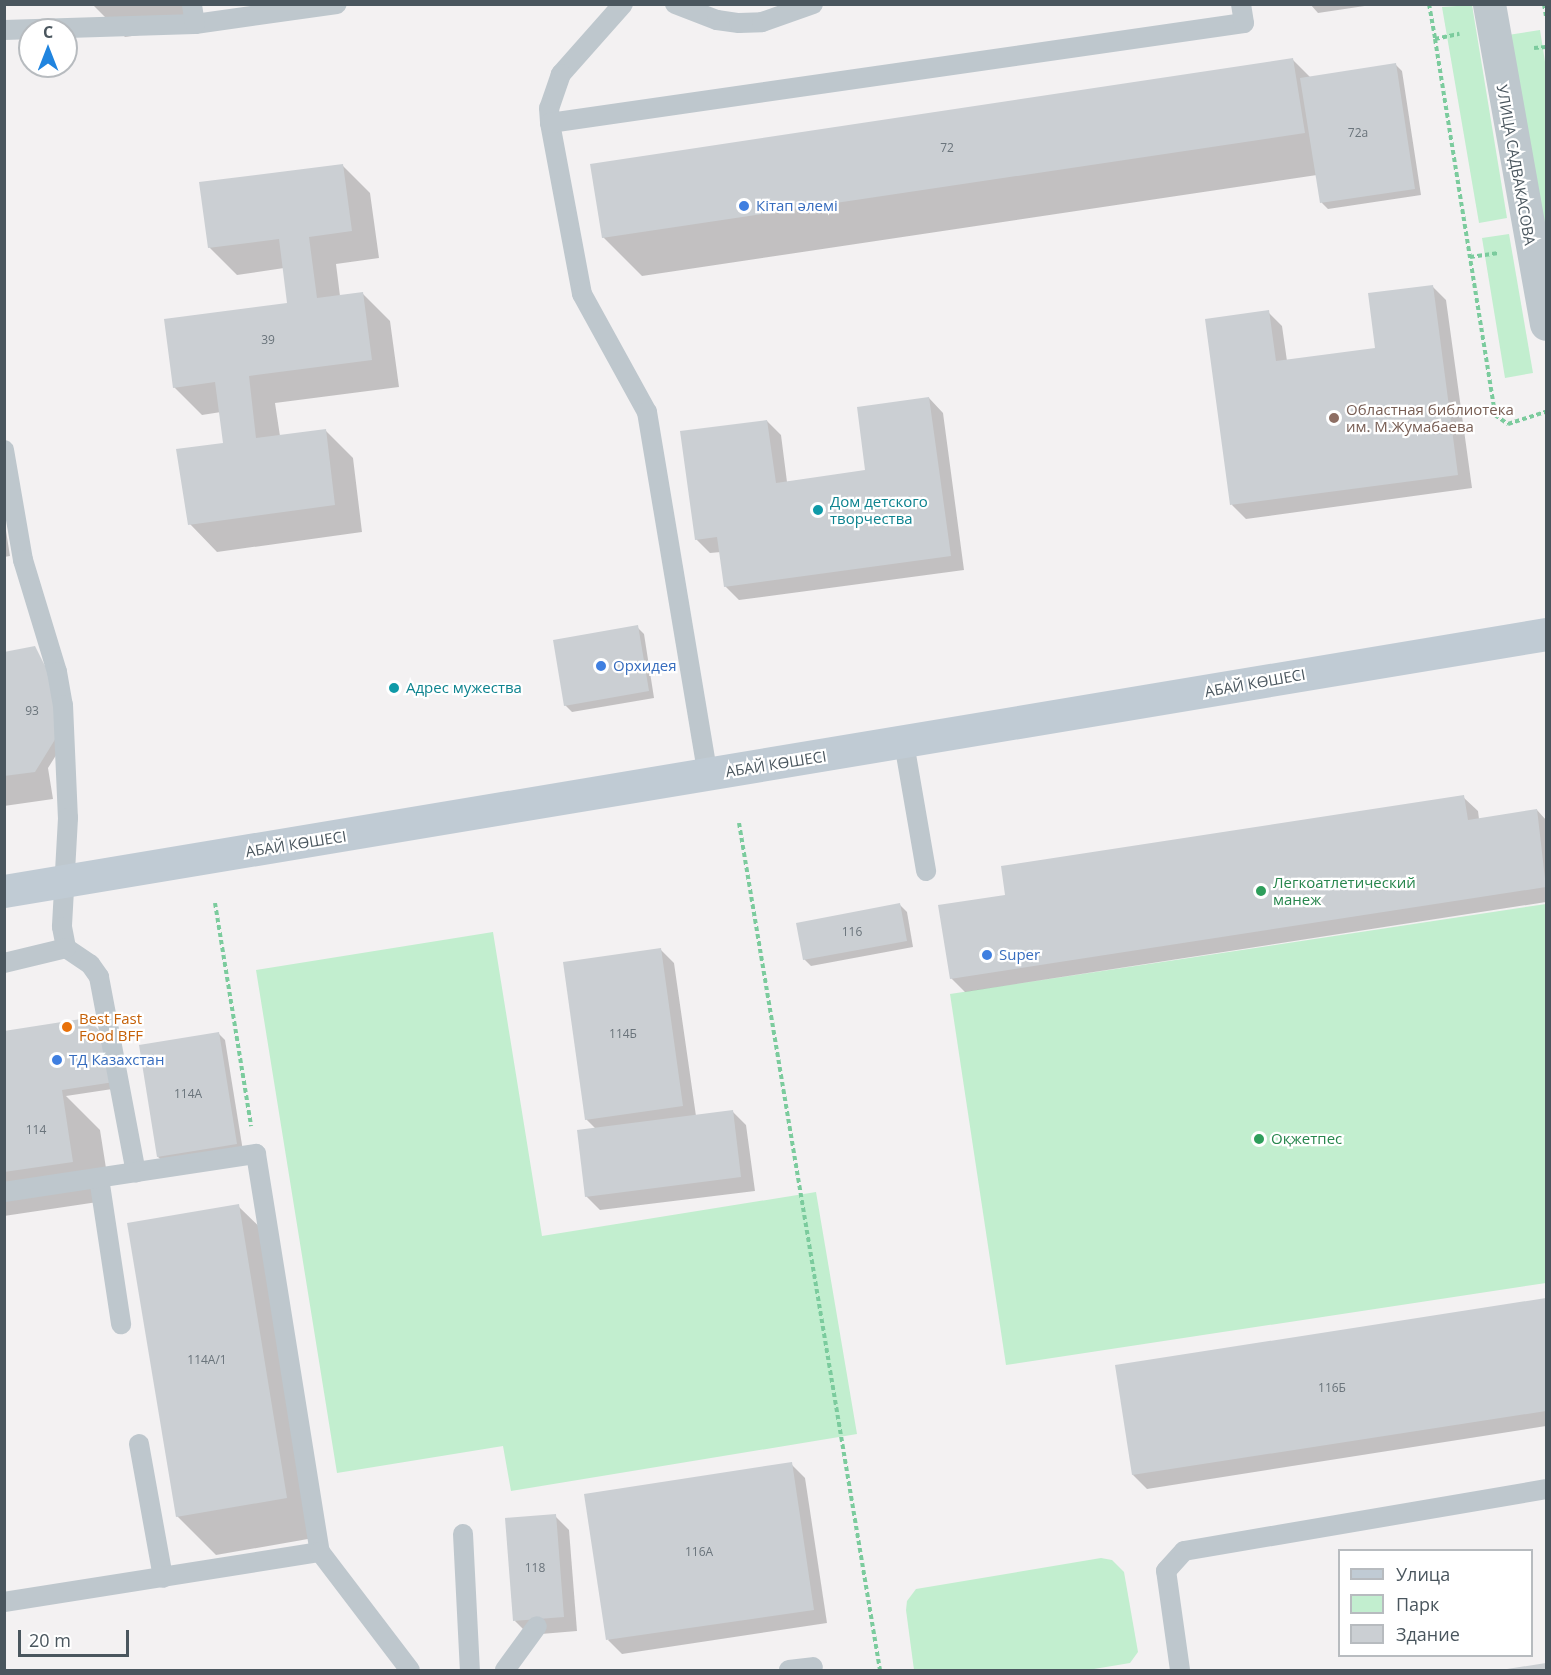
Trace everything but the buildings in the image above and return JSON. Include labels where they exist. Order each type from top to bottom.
[{"type":"main road","name":"АБАЙ КӨШЕСІ","points":[[4,891],[63,883],[1546,634]]},
{"type":"street","name":"УЛИЦА САДВАКАСОВА","points":[[1491,16],[1546,324]]},
{"type":"lane","points":[[5,26],[337,4]]},
{"type":"lane","points":[[623,4],[561,74],[549,108],[550,123],[582,294],[647,412],[708,775]]},
{"type":"lane","points":[[675,4],[717,20],[740,23],[762,22],[813,4]]},
{"type":"lane","points":[[550,123],[1244,23],[1242,4]]},
{"type":"lane","points":[[4,450],[23,560],[57,672],[63,705],[68,818],[62,927],[66,948],[90,964],[99,977],[136,1173]]},
{"type":"lane","points":[[904,742],[926,871]]},
{"type":"lane","points":[[4,963],[66,948]]},
{"type":"lane","points":[[4,1192],[256,1154],[320,1552],[410,1671]]},
{"type":"lane","points":[[99,1178],[121,1324]]},
{"type":"lane","points":[[139,1444],[163,1578]]},
{"type":"lane","points":[[1180,1671],[1166,1571],[1184,1551],[1546,1488]]},
{"type":"lane","points":[[463,1534],[470,1671]]},
{"type":"lane","points":[[4,1602],[320,1552]]},
{"type":"lane","points":[[505,1671],[537,1626]]},
{"type":"lane","points":[[789,1671],[813,1667]]},
{"type":"path","points":[[1430,4],[1495,415],[1508,424],[1546,412]]},
{"type":"path","points":[[1545,4],[1546,17]]},
{"type":"path","points":[[1435,39],[1491,16]]},
{"type":"path","points":[[739,823],[880,1671]]},
{"type":"path","points":[[215,903],[256,1154]]},
{"type":"green space","points":[[1472,5],[1507,218],[1479,223],[1442,7]]},
{"type":"green space","points":[[1540,30],[1546,68],[1546,260],[1508,35]]},
{"type":"green space","points":[[1509,234],[1533,373],[1505,378],[1482,238]]},
{"type":"green space","name":"Оқжетпес","points":[[1546,904],[1546,1283],[1006,1365],[950,994]]},
{"type":"green space","points":[[493,932],[542,1236],[816,1192],[857,1434],[511,1491],[503,1446],[337,1473],[256,970]]},
{"type":"green space","points":[[1101,1558],[1112,1560],[1124,1572],[1138,1652],[1130,1663],[1088,1670],[914,1670],[906,1610],[907,1601],[916,1589]]},
{"type":"place","name":"Кітап әлемі","points":[[744,206]]},
{"type":"place","name":"Областная библиотека им. М.Жумабаева","points":[[1334,418]]},
{"type":"place","name":"Дом детского творчества","points":[[818,510]]},
{"type":"place","name":"Орхидея","points":[[601,666]]},
{"type":"place","name":"Адрес мужества","points":[[394,688]]},
{"type":"place","name":"Легкоатлетический манеж","points":[[1261,891]]},
{"type":"place","name":"Super","points":[[987,955]]},
{"type":"place","name":"Best Fast Food BFF","points":[[67,1027]]},
{"type":"place","name":"ТД Казахстан","points":[[57,1060]]},
{"type":"place","name":"Оқжетпес","points":[[1259,1139]]}]
